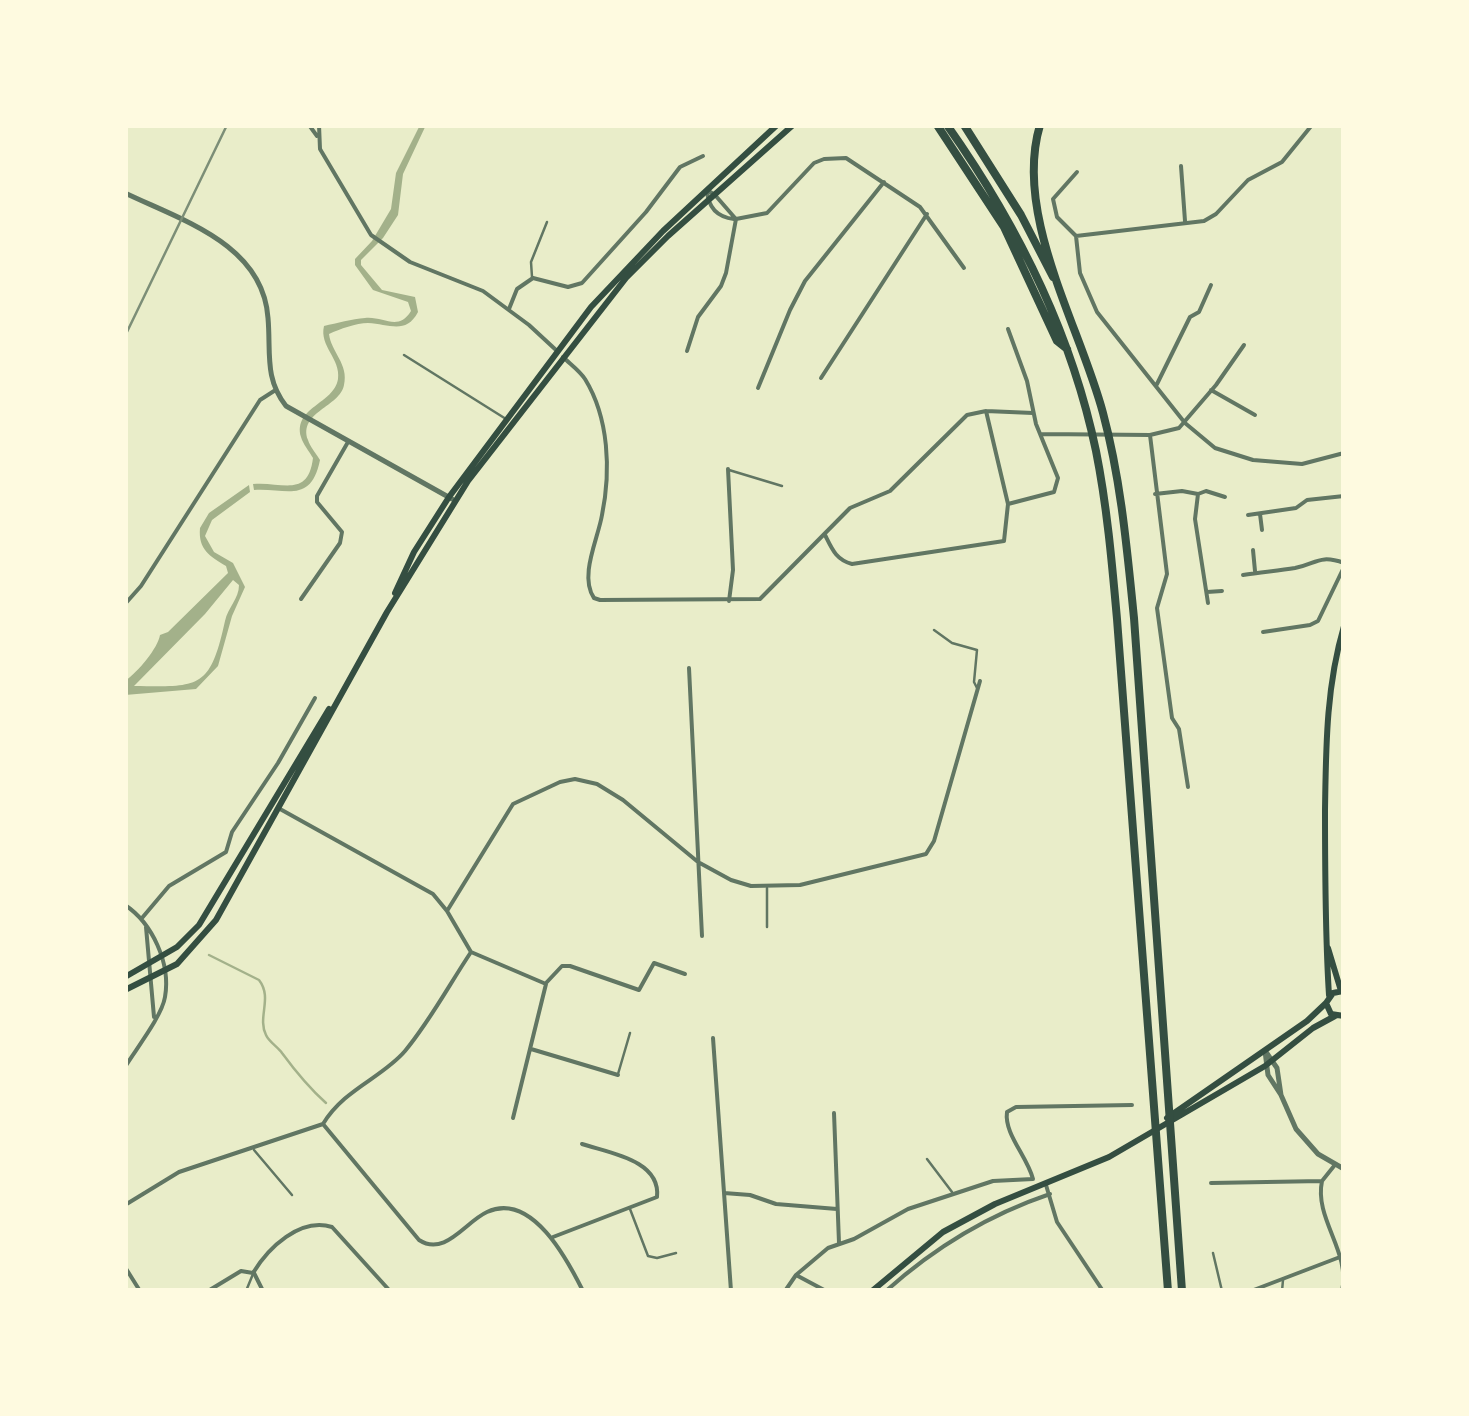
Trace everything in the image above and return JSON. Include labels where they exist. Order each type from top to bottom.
[{"type":"highway","points":[[938,125],[1004,227],[1057,341],[1068,350]]},
{"type":"highway","points":[[947,125],[1010,222],[1032,265],[1068,350],[1089,419],[1107,518],[1168,1291]]},
{"type":"highway","points":[[964,125],[1021,216],[1068,309]]},
{"type":"highway","points":[[1040,125],[1033,159],[1036,205],[1104,414],[1123,517],[1134,618],[1182,1291]]},
{"type":"main road","points":[[125,977],[177,947],[207,915],[270,803],[294,772],[347,682],[414,552],[612,283],[777,125]]},
{"type":"main road","points":[[560,355],[626,278],[793,125]]},
{"type":"main road","points":[[1334,1016],[1328,999],[1326,942],[1327,721],[1334,664],[1344,626]]},
{"type":"main road","points":[[125,990],[185,957],[208,932],[279,808],[294,772]]},
{"type":"main road","points":[[1150,1132],[1266,1051],[1342,991],[1326,942]]},
{"type":"main road","points":[[872,1291],[943,1232],[995,1204],[1096,1164],[1265,1066],[1313,1028],[1334,1016],[1344,1016]]},
{"type":"street","points":[[308,125],[317,136]]},
{"type":"street","points":[[319,125],[320,149],[330,169],[381,244],[410,262],[482,291],[510,309],[584,376],[605,436],[607,477],[603,514],[590,570],[590,592],[600,600],[760,599],[850,508],[890,492],[967,416],[986,412],[1033,413]]},
{"type":"street","points":[[1076,236],[1204,221],[1216,214],[1248,180],[1282,162],[1312,125]]},
{"type":"street","points":[[510,309],[517,289],[533,278],[568,287],[582,283],[646,212],[680,167],[703,156]]},
{"type":"street","points":[[706,190],[716,213],[736,219],[767,213],[805,172],[824,159],[846,158],[928,214],[964,268]]},
{"type":"street","points":[[1182,166],[1185,223]]},
{"type":"street","points":[[1077,172],[1053,199],[1058,217],[1076,236],[1080,273],[1092,304],[1186,422],[1215,448],[1252,460],[1302,464],[1344,453]]},
{"type":"street","points":[[758,388],[805,281],[884,182]]},
{"type":"street","points":[[706,190],[716,195],[736,219]]},
{"type":"street","points":[[125,194],[209,233],[237,254],[261,288],[268,317],[268,368],[274,391],[286,406],[451,499]]},
{"type":"street","points":[[822,378],[928,214]]},
{"type":"street","points":[[688,351],[698,317],[726,273],[736,219]]},
{"type":"street","points":[[1158,384],[1190,317],[1199,312],[1211,285]]},
{"type":"street","points":[[1008,329],[1058,485],[1049,494],[1008,504]]},
{"type":"street","points":[[1040,434],[1150,435],[1179,428],[1244,345]]},
{"type":"street","points":[[1211,390],[1254,415]]},
{"type":"street","points":[[125,604],[141,586],[260,400],[274,391]]},
{"type":"street","points":[[825,535],[833,553],[852,564],[1004,540],[1008,504],[986,412]]},
{"type":"street","points":[[1150,435],[1167,574],[1157,608],[1172,718],[1178,729],[1188,788]]},
{"type":"street","points":[[302,599],[340,544],[342,532],[317,496],[348,442]]},
{"type":"street","points":[[728,469],[733,570],[729,601]]},
{"type":"street","points":[[1155,494],[1206,492],[1224,497]]},
{"type":"street","points":[[1198,494],[1195,519],[1208,602]]},
{"type":"street","points":[[1248,514],[1344,496]]},
{"type":"street","points":[[1260,513],[1262,530]]},
{"type":"street","points":[[1253,550],[1255,573]]},
{"type":"street","points":[[1243,575],[1302,567],[1311,560],[1326,558],[1344,565],[1318,621],[1310,626],[1263,632]]},
{"type":"street","points":[[1207,592],[1222,591]]},
{"type":"street","points":[[689,668],[702,936]]},
{"type":"street","points":[[447,911],[513,804],[560,782],[585,780],[623,800],[698,862],[740,884],[800,885],[926,854],[934,841],[980,681]]},
{"type":"street","points":[[154,1017],[144,921],[169,886],[226,852],[232,832],[278,763],[314,698]]},
{"type":"street","points":[[278,763],[294,772]]},
{"type":"street","points":[[270,803],[433,894],[471,952],[546,984]]},
{"type":"street","points":[[125,905],[144,921],[156,942],[165,998],[125,1067]]},
{"type":"street","points":[[156,942],[177,947]]},
{"type":"street","points":[[125,1205],[179,1172],[323,1124],[357,1088],[402,1054],[471,952]]},
{"type":"street","points":[[513,1118],[546,984],[562,966],[640,990],[654,963],[685,974]]},
{"type":"street","points":[[713,1038],[730,1291]]},
{"type":"street","points":[[531,1049],[618,1075]]},
{"type":"street","points":[[1266,1051],[1274,1060],[1281,1095]]},
{"type":"street","points":[[1266,1051],[1265,1066],[1291,1122],[1302,1138],[1344,1170]]},
{"type":"street","points":[[786,1291],[814,1256],[908,1209],[993,1181],[1033,1179],[1005,1118],[1016,1107],[1132,1105]]},
{"type":"street","points":[[834,1113],[839,1244]]},
{"type":"street","points":[[323,1124],[426,1244],[448,1240],[483,1214],[497,1209],[514,1212],[553,1237],[583,1291]]},
{"type":"street","points":[[553,1237],[658,1197],[656,1182],[647,1168],[582,1144]]},
{"type":"street","points":[[1334,1165],[1322,1181],[1320,1200],[1344,1272],[1342,1291]]},
{"type":"street","points":[[1211,1182],[1322,1181]]},
{"type":"street","points":[[1046,1185],[1057,1222],[1103,1291]]},
{"type":"street","points":[[724,1194],[750,1195],[776,1204],[837,1209]]},
{"type":"street","points":[[886,1291],[919,1263],[978,1224],[1050,1194]]},
{"type":"street","points":[[254,1273],[275,1244],[314,1224],[326,1224],[390,1291]]},
{"type":"street","points":[[1251,1291],[1340,1257]]},
{"type":"street","points":[[125,1267],[140,1291]]},
{"type":"street","points":[[208,1291],[240,1271],[254,1273]]},
{"type":"street","points":[[254,1273],[264,1291]]},
{"type":"street","points":[[796,1274],[826,1291]]},
{"type":"lane","points":[[533,278],[530,262],[546,222]]},
{"type":"lane","points":[[404,355],[509,422]]},
{"type":"lane","points":[[728,469],[782,486]]},
{"type":"lane","points":[[934,630],[952,643],[976,650],[974,682],[978,689]]},
{"type":"lane","points":[[767,887],[767,927]]},
{"type":"lane","points":[[618,1075],[630,1032]]},
{"type":"lane","points":[[252,1148],[292,1194]]},
{"type":"lane","points":[[927,1160],[952,1194]]},
{"type":"lane","points":[[629,1208],[648,1256],[658,1258],[676,1253]]},
{"type":"lane","points":[[1213,1253],[1222,1291]]},
{"type":"lane","points":[[246,1291],[254,1273]]},
{"type":"lane","points":[[1282,1291],[1284,1278]]},
{"type":"shaded area","points":[[420,125],[426,125],[403,174],[398,215],[383,238],[361,260],[382,290],[415,297],[418,312],[402,326],[363,323],[329,334],[345,378],[341,393],[309,423],[308,440],[320,460],[316,474],[311,483],[296,491],[254,490],[253,484],[299,483],[310,471],[313,458],[302,440],[300,427],[308,412],[329,394],[338,379],[324,340],[324,326],[365,318],[396,322],[411,311],[408,302],[373,290],[355,265],[355,259],[372,241],[391,209],[396,173]]},
{"type":"shaded area","points":[[249,485],[250,492],[212,520],[205,536],[214,552],[233,563],[245,587],[218,666],[196,689],[125,695],[125,681],[147,660],[160,635],[168,632],[228,573],[226,566],[210,555],[201,542],[200,528],[209,513]],"holes":[[[233,580],[239,585],[207,672],[188,684],[134,686]]]},
{"type":"waterway","points":[[209,955],[259,980],[265,994],[266,1035],[326,1103]]},
{"type":"railway","points":[[125,336],[227,125]]}]
